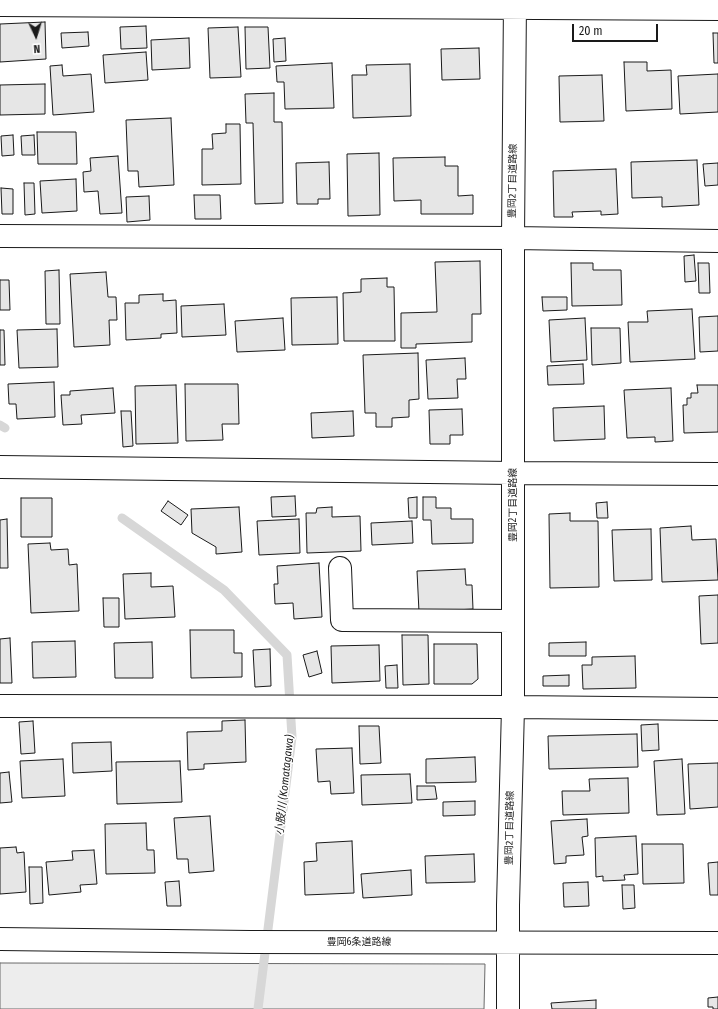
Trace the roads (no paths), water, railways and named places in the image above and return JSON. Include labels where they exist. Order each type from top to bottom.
[{"type":"street","points":[[0,5],[515,4],[718,9]]},
{"type":"street","name":"豊岡2丁目道路線","points":[[508,1009],[513,707],[513,238],[515,4]]},
{"type":"street","points":[[0,236],[513,238],[718,241]]},
{"type":"street","points":[[0,467],[514,474],[718,474]]},
{"type":"street","points":[[340,568],[342,620],[513,621]]},
{"type":"street","points":[[0,706],[718,709]]},
{"type":"street","name":"豊岡6条道路線","points":[[0,939],[250,942],[718,943]]},
{"type":"waterway","name":"小股川 (Komatagawa)","points":[[0,425],[5,428]]},
{"type":"waterway","name":"小股川 (Komatagawa)","points":[[122,518],[224,590],[287,655],[292,737],[258,1009]]}]
